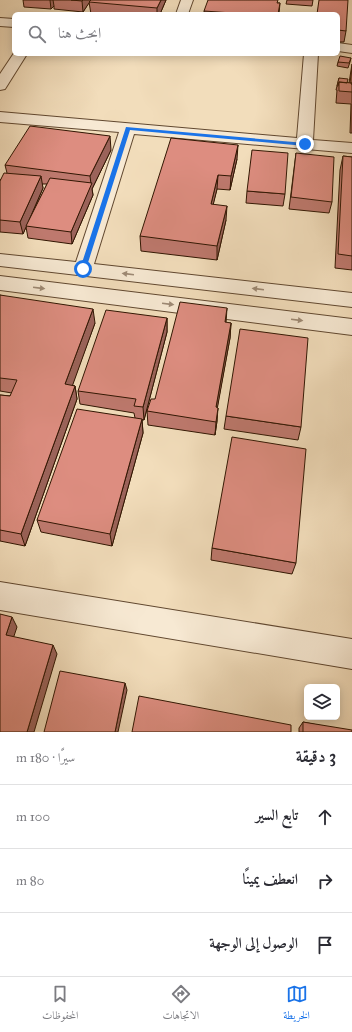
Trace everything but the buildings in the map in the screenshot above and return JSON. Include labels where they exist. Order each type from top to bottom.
[{"type":"street","points":[[183,12],[187,0]]},
{"type":"street","points":[[0,22],[12,23]]},
{"type":"street","points":[[340,48],[352,49]]},
{"type":"street","points":[[0,86],[19,56]]},
{"type":"street","points":[[305,144],[311,56]]},
{"type":"street","points":[[0,117],[352,148]]},
{"type":"street","points":[[83,269],[128,128]]},
{"type":"street","points":[[0,260],[352,300]]},
{"type":"street","points":[[0,283],[352,327]]},
{"type":"street","points":[[0,596],[352,654]]},
{"type":"route","points":[[83,269],[128,128],[305,144]]}]
